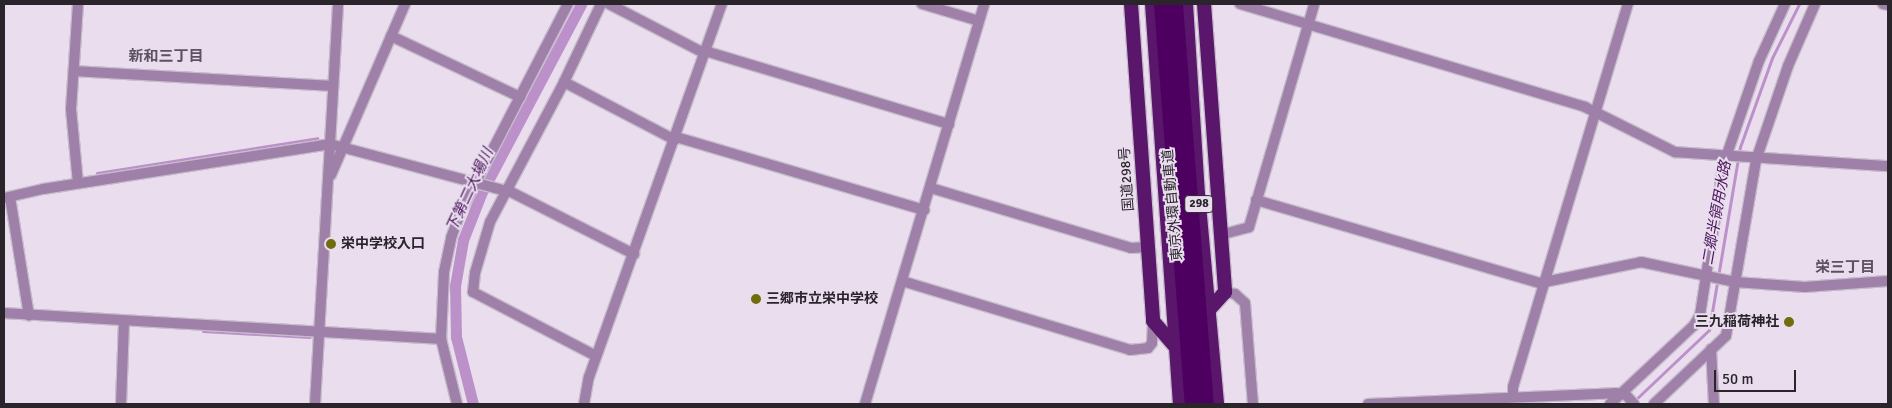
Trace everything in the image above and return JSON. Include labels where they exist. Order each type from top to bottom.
[{"type":"highway","name":"国道298号","points":[[1131,4],[1153,321]]},
{"type":"highway","name":"298","points":[[1152,4],[1174,345],[1180,404]]},
{"type":"highway","name":"東京外環自動車道","points":[[1161,4],[1192,404]]},
{"type":"highway","name":"東京外環自動車道","points":[[1175,4],[1206,404]]},
{"type":"highway","name":"298","points":[[1186,4],[1208,311],[1217,404]]},
{"type":"highway","name":"298","points":[[1204,4],[1225,292]]},
{"type":"highway","points":[[1208,311],[1225,292]]},
{"type":"highway","points":[[1153,321],[1174,345]]},
{"type":"street","points":[[78,4],[72,108],[78,183]]},
{"type":"street","points":[[314,404],[338,4]]},
{"type":"street","points":[[328,183],[405,4]]},
{"type":"street","points":[[457,404],[441,339],[444,272],[451,238],[476,182],[568,4]]},
{"type":"street","points":[[596,356],[473,292],[486,235],[504,190],[564,82],[601,4]]},
{"type":"street","points":[[609,4],[705,52],[949,124]]},
{"type":"street","points":[[584,404],[596,356],[676,138],[722,4]]},
{"type":"street","points":[[922,4],[979,21]]},
{"type":"street","points":[[865,404],[931,188],[984,4]]},
{"type":"street","points":[[1240,4],[1595,111],[1667,150],[1756,160],[1888,166]]},
{"type":"street","points":[[1220,235],[1248,227],[1314,4]]},
{"type":"street","points":[[1513,396],[1513,387],[1628,4]]},
{"type":"street","points":[[1610,404],[1623,394],[1694,325],[1700,315],[1725,156],[1770,32],[1785,4]]},
{"type":"street","points":[[1654,404],[1711,349],[1728,329],[1756,160],[1788,66],[1815,4]]},
{"type":"street","points":[[1883,4],[1888,5]]},
{"type":"street","points":[[391,36],[520,97]]},
{"type":"street","points":[[74,71],[333,86]]},
{"type":"street","points":[[564,82],[676,138],[924,210]]},
{"type":"street","points":[[29,315],[7,198],[78,183],[330,144],[504,190],[634,254]]},
{"type":"street","points":[[931,188],[1130,248],[1148,247]]},
{"type":"street","points":[[1256,200],[1544,283],[1641,262],[1735,282],[1805,287],[1888,281]]},
{"type":"street","points":[[902,281],[1130,350],[1148,348],[1152,343],[1153,321]]},
{"type":"street","points":[[1225,292],[1235,294],[1245,304],[1253,404]]},
{"type":"street","points":[[4,313],[441,339]]},
{"type":"street","points":[[121,404],[124,321]]},
{"type":"street","points":[[1711,349],[1714,404]]},
{"type":"street","points":[[1368,404],[1513,396],[1623,394],[1634,404]]},
{"type":"waterway","name":"下第二大場川","points":[[473,404],[456,337],[455,286],[463,240],[481,194],[581,4]]},
{"type":"waterway","name":"二郷半領用水路","points":[[1633,402],[1709,330],[1740,147],[1772,58],[1799,4]]},
{"type":"waterway","points":[[97,173],[317,138]]},
{"type":"waterway","points":[[203,331],[310,337]]},
{"type":"place","name":"栄中学校入口","points":[[331,244]]},
{"type":"place","name":"三郷市立栄中学校","points":[[756,299]]},
{"type":"place","name":"三九稲荷神社","points":[[1789,322]]},
{"type":"district","name":"新和三丁目","points":[[166,57]]},
{"type":"district","name":"栄三丁目","points":[[1845,268]]}]
